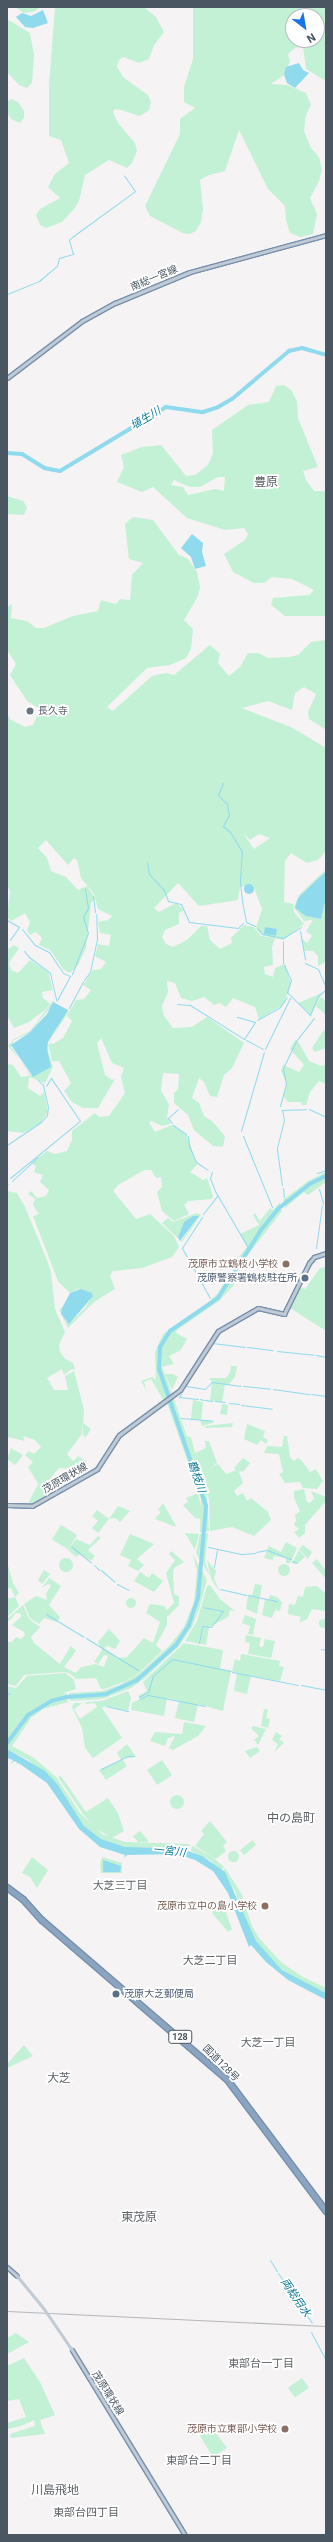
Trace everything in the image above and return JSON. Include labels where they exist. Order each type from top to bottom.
[{"type":"highway","name":"国道128号","points":[[7,1886],[23,1899],[42,1920],[227,2079],[326,2211]]},
{"type":"main road","name":"南総一宮線","points":[[7,378],[82,322],[116,303],[190,272],[326,235]]},
{"type":"main road","name":"茂原環状線","points":[[7,1506],[32,1506],[97,1468],[120,1435],[137,1420],[174,1397],[218,1331],[258,1308],[284,1314],[308,1263],[314,1257],[326,1253]]},
{"type":"main road","name":"茂原環状線","points":[[7,2267],[17,2276],[44,2309],[72,2350],[185,2535]]},
{"type":"green space","points":[[15,7],[39,7],[36,11],[24,13]]},
{"type":"green space","points":[[55,7],[144,7],[156,17],[164,32],[154,45],[149,59],[139,63],[123,57],[119,60],[117,67],[124,78],[148,95],[151,102],[149,110],[140,116],[115,109],[113,112],[118,123],[135,143],[137,151],[132,163],[127,168],[109,160],[85,175],[79,201],[74,209],[62,222],[46,228],[40,225],[36,215],[40,209],[60,198],[48,187],[55,174],[69,163],[61,140],[49,136],[49,85]]},
{"type":"green space","points":[[193,7],[326,7],[326,81],[306,69],[303,48],[325,48],[325,8],[285,8],[285,48],[295,48],[288,54],[290,62],[284,75],[271,84],[287,85],[306,93],[311,105],[306,115],[304,131],[311,148],[319,157],[322,170],[319,181],[310,198],[317,214],[313,234],[301,237],[290,233],[286,220],[285,206],[268,189],[239,130],[225,171],[209,175],[200,180],[203,209],[201,222],[196,231],[190,234],[183,233],[150,216],[145,206],[180,134],[180,119],[195,108],[184,102],[184,87],[193,59]]},
{"type":"green space","points":[[7,19],[30,33],[34,55],[32,83],[27,88],[19,85],[7,72]]},
{"type":"green space","points":[[11,99],[18,102],[24,111],[24,118],[20,123],[11,119],[7,112],[7,102]]},
{"type":"green space","points":[[284,385],[291,390],[297,401],[298,418],[318,467],[303,471],[306,480],[314,491],[326,491],[326,616],[285,616],[271,605],[273,598],[309,595],[314,590],[292,579],[272,577],[264,583],[254,583],[233,572],[224,554],[245,540],[248,534],[244,528],[225,530],[187,518],[153,487],[142,492],[117,482],[124,467],[121,455],[142,447],[161,445],[186,476],[195,475],[208,465],[213,453],[212,430],[248,405],[269,402],[276,386]],"holes":[[[218,477],[225,477],[224,491],[215,489],[188,495],[183,487],[171,485],[174,480],[190,487],[200,487]]]},
{"type":"green space","points":[[7,496],[23,501],[27,507],[24,515],[7,514]]},
{"type":"green space","points":[[133,517],[153,520],[179,555],[188,559],[197,572],[200,587],[198,596],[184,620],[193,629],[191,649],[186,658],[170,665],[147,668],[107,707],[113,711],[152,676],[166,673],[174,675],[210,645],[220,654],[218,663],[229,676],[240,667],[248,653],[258,653],[268,658],[289,657],[298,655],[311,642],[326,640],[326,730],[309,719],[308,712],[316,694],[304,687],[295,693],[292,710],[268,701],[242,708],[293,728],[326,748],[326,851],[318,860],[307,863],[291,853],[285,861],[284,902],[293,904],[294,912],[304,924],[283,940],[275,938],[272,947],[273,965],[264,967],[265,974],[273,977],[275,968],[285,964],[291,984],[283,1005],[259,1019],[255,1007],[233,998],[226,1007],[220,1003],[214,1005],[204,997],[192,1001],[181,998],[175,983],[167,981],[168,992],[162,1006],[164,1016],[173,1028],[192,1027],[207,1017],[244,1043],[232,1068],[224,1075],[217,1097],[210,1096],[204,1082],[199,1078],[192,1098],[199,1103],[204,1116],[213,1122],[225,1136],[223,1147],[213,1146],[194,1130],[188,1115],[174,1103],[174,1093],[178,1089],[179,1074],[163,1073],[161,1091],[169,1104],[167,1117],[171,1124],[162,1126],[152,1121],[149,1122],[155,1132],[172,1125],[187,1135],[197,1165],[190,1172],[203,1180],[207,1178],[213,1196],[212,1199],[188,1201],[184,1205],[189,1214],[174,1221],[162,1211],[157,1192],[162,1187],[161,1177],[156,1178],[151,1170],[144,1170],[118,1185],[113,1191],[136,1219],[150,1214],[174,1236],[179,1247],[172,1257],[142,1268],[113,1271],[110,1276],[115,1289],[94,1302],[68,1328],[59,1309],[62,1308],[62,1314],[66,1321],[70,1323],[86,1307],[93,1294],[78,1289],[70,1293],[58,1281],[33,1216],[39,1214],[33,1205],[35,1199],[28,1194],[31,1191],[37,1198],[46,1196],[49,1190],[40,1182],[43,1175],[34,1172],[36,1166],[31,1163],[47,1151],[55,1154],[67,1151],[72,1140],[72,1131],[95,1113],[99,1117],[109,1116],[125,1093],[121,1077],[124,1068],[112,1063],[101,1038],[97,1043],[105,1075],[112,1080],[115,1079],[98,1108],[83,1108],[72,1102],[64,1091],[71,1083],[59,1061],[52,1061],[49,1046],[50,1043],[53,1044],[63,1038],[72,1021],[67,1016],[76,1000],[84,999],[91,990],[83,985],[93,970],[101,969],[106,962],[95,956],[98,944],[109,946],[111,935],[100,933],[98,922],[108,920],[112,916],[98,909],[94,894],[81,878],[77,860],[74,858],[68,865],[46,840],[38,848],[47,858],[51,871],[66,877],[78,890],[87,886],[95,898],[91,903],[86,948],[78,965],[70,973],[64,970],[50,950],[39,945],[42,938],[36,932],[30,935],[27,931],[30,922],[25,913],[11,921],[7,917],[10,891],[7,885],[7,714],[11,720],[25,727],[33,725],[40,709],[27,701],[10,675],[16,664],[7,650],[7,607],[12,604],[11,618],[27,621],[36,628],[44,628],[73,616],[98,611],[101,600],[116,604],[120,599],[130,600],[132,575],[143,563],[129,559],[125,524]],"holes":[[[243,833],[250,840],[259,834],[270,838],[254,849]],[[178,883],[199,906],[238,900],[240,887],[253,885],[262,909],[256,928],[262,935],[274,938],[261,936],[254,927],[244,925],[231,938],[232,943],[220,949],[210,940],[207,926],[201,926],[187,940],[173,947],[166,944],[162,937],[165,930],[179,924],[179,913],[184,910],[176,903],[159,912],[154,908]]]},
{"type":"green space","points":[[326,869],[307,892],[298,898],[296,906],[309,916],[321,919],[326,898],[326,962],[318,966],[318,956],[313,951],[304,951],[301,938],[307,943],[312,936],[306,931],[313,920],[304,921],[294,907],[299,895]]},
{"type":"green space","points":[[14,945],[19,948],[9,963],[11,970],[18,973],[30,960],[48,972],[53,990],[42,992],[43,998],[50,1004],[46,1009],[29,1022],[14,1028],[7,1016],[7,950]]},
{"type":"green space","points":[[322,993],[311,1015],[298,1003]]},
{"type":"green space","points":[[321,997],[326,1001],[326,1015],[316,1006]]},
{"type":"green space","points":[[53,1001],[55,1002],[29,1033],[14,1040],[11,1047],[20,1060],[8,1046],[14,1039],[30,1031]]},
{"type":"green space","points":[[61,1006],[69,1011],[53,1037],[67,1010]]},
{"type":"green space","points":[[326,1030],[326,1048],[315,1052],[312,1048],[323,1031]]},
{"type":"green space","points":[[295,1040],[299,1043],[309,1061],[321,1066],[326,1065],[326,1084],[319,1081],[310,1092],[306,1105],[302,1105],[301,1102],[288,1102],[283,1096],[287,1085],[281,1071],[283,1065],[299,1072],[304,1065],[290,1049]]},
{"type":"green space","points":[[49,1043],[48,1051],[53,1067],[45,1083],[29,1077],[28,1088],[40,1096],[44,1092],[48,1111],[41,1123],[23,1133],[7,1131],[7,1064],[13,1065],[21,1077],[29,1076],[26,1069],[31,1076]]},
{"type":"green space","points":[[326,1172],[326,1175],[307,1185],[284,1203],[283,1200],[308,1181]]},
{"type":"green space","points":[[326,1176],[326,1182],[308,1195],[304,1192],[285,1208],[284,1205],[307,1186]]},
{"type":"green space","points":[[7,1191],[17,1193],[25,1207],[47,1260],[51,1272],[55,1309],[65,1332],[59,1345],[60,1352],[65,1359],[73,1363],[75,1370],[72,1369],[64,1375],[62,1369],[47,1378],[54,1390],[68,1390],[65,1376],[74,1371],[84,1410],[82,1434],[67,1454],[73,1461],[78,1456],[87,1462],[80,1474],[72,1469],[59,1468],[42,1488],[45,1496],[32,1504],[29,1502],[38,1484],[28,1467],[33,1462],[25,1455],[29,1451],[34,1454],[41,1447],[35,1440],[23,1436],[25,1441],[7,1437]]},
{"type":"green space","points":[[280,1202],[282,1211],[244,1260],[236,1274],[234,1285],[219,1301],[177,1330],[176,1333],[187,1339],[181,1350],[169,1356],[174,1364],[162,1367],[173,1396],[164,1401],[151,1379],[144,1382],[147,1391],[141,1381],[152,1377],[156,1380],[155,1352],[163,1334],[205,1305],[217,1294],[233,1270],[231,1267],[247,1247],[240,1234],[259,1225],[253,1215],[255,1213],[260,1221],[270,1208],[273,1210]]},
{"type":"green space","points":[[197,1213],[201,1215],[182,1242],[162,1223],[168,1218],[173,1222]],"holes":[[[199,1216],[181,1241],[178,1237],[184,1222]]]},
{"type":"green space","points":[[326,1267],[326,1331],[290,1308],[299,1287],[305,1289],[320,1268]]},
{"type":"green space","points":[[231,1366],[237,1366],[235,1377],[229,1384],[225,1384],[222,1402],[210,1401],[212,1382],[209,1378],[226,1378],[230,1373]]},
{"type":"green space","points":[[165,1374],[173,1374],[178,1377],[172,1390]]},
{"type":"green space","points":[[174,1399],[207,1495],[209,1531],[205,1532],[205,1498],[171,1401]]},
{"type":"green space","points":[[193,1400],[203,1402],[201,1420],[213,1421],[212,1423],[202,1426],[200,1420],[191,1419]]},
{"type":"green space","points":[[170,1402],[204,1499],[204,1532],[200,1532],[201,1499],[167,1403]]},
{"type":"green space","points":[[222,1404],[228,1405],[227,1415],[220,1414]]},
{"type":"green space","points":[[83,1423],[91,1429],[85,1438],[83,1434]]},
{"type":"green space","points":[[233,1423],[232,1427],[206,1428],[205,1426]]},
{"type":"green space","points":[[247,1424],[265,1431],[263,1437],[268,1440],[266,1444],[261,1440],[257,1445],[244,1439]]},
{"type":"green space","points":[[186,1436],[191,1437],[195,1453],[206,1448],[205,1441],[209,1441],[217,1463],[211,1467],[218,1464],[226,1474],[234,1471],[239,1472],[243,1483],[234,1491],[237,1496],[243,1493],[247,1501],[251,1498],[268,1512],[271,1520],[254,1536],[232,1527],[210,1531],[209,1499]]},
{"type":"green space","points":[[284,1436],[287,1436],[290,1457],[294,1461],[298,1458],[302,1461],[310,1472],[316,1469],[323,1481],[317,1489],[303,1488],[300,1482],[285,1483],[279,1474],[283,1472],[279,1454],[264,1453],[267,1446],[282,1447]]},
{"type":"green space","points":[[11,1448],[23,1455],[15,1465],[7,1459]]},
{"type":"green space","points":[[243,1458],[250,1463],[244,1471],[236,1472],[234,1468]]},
{"type":"green space","points":[[304,1489],[307,1502],[310,1503],[314,1498],[311,1491],[326,1497],[326,1501],[305,1525],[305,1533],[299,1538],[294,1532],[299,1529],[294,1525],[296,1520],[295,1515],[300,1511],[294,1498],[294,1491]]},
{"type":"green space","points":[[198,1493],[201,1507],[201,1519],[195,1518],[183,1505],[188,1502],[186,1498]]},
{"type":"green space","points":[[163,1503],[176,1527],[155,1519],[161,1512],[158,1510]]},
{"type":"green space","points":[[118,1506],[130,1511],[120,1522],[115,1518],[109,1519]]},
{"type":"green space","points":[[97,1510],[109,1519],[98,1533],[92,1528],[98,1521],[92,1516]]},
{"type":"green space","points":[[61,1525],[77,1535],[68,1549],[52,1539]]},
{"type":"green space","points":[[185,1533],[199,1534],[195,1550]]},
{"type":"green space","points":[[208,1533],[205,1562],[210,1576],[202,1563],[205,1534]]},
{"type":"green space","points":[[130,1534],[154,1544],[137,1559],[144,1565],[138,1571],[128,1566],[131,1560],[120,1555]]},
{"type":"green space","points":[[200,1534],[204,1534],[201,1561],[196,1553]]},
{"type":"green space","points":[[98,1536],[101,1538],[88,1550],[95,1556],[91,1561],[80,1554],[76,1557],[68,1550],[76,1539],[90,1545]]},
{"type":"green space","points":[[286,1542],[297,1548],[290,1563],[286,1563],[286,1558],[274,1556],[273,1560],[264,1558],[269,1546],[281,1552]]},
{"type":"green space","points":[[303,1545],[312,1552],[308,1559],[299,1549]]},
{"type":"green space","points":[[299,1550],[305,1557],[297,1564],[292,1563]]},
{"type":"green space","points":[[171,1551],[184,1562],[174,1568],[173,1575],[174,1594],[179,1596],[179,1605],[167,1617],[167,1625],[156,1645],[162,1651],[140,1672],[124,1682],[104,1689],[101,1689],[96,1678],[76,1679],[69,1673],[62,1672],[24,1675],[16,1686],[7,1684],[7,1642],[12,1642],[16,1637],[21,1639],[25,1635],[24,1632],[12,1625],[21,1617],[21,1614],[16,1613],[9,1621],[7,1619],[23,1605],[29,1619],[40,1627],[31,1637],[34,1643],[60,1664],[71,1646],[76,1651],[64,1667],[76,1673],[81,1667],[96,1664],[104,1667],[108,1656],[104,1655],[98,1664],[94,1662],[102,1650],[98,1642],[109,1629],[120,1641],[115,1649],[107,1646],[104,1648],[117,1658],[127,1657],[144,1638],[153,1643],[160,1622],[146,1613],[150,1604],[164,1606],[167,1610],[174,1603],[166,1573],[175,1560],[169,1554]]},
{"type":"green space","points":[[193,1554],[200,1568],[196,1603],[188,1625],[176,1643],[146,1672],[124,1687],[97,1695],[69,1696],[69,1693],[102,1691],[120,1685],[141,1672],[169,1646],[184,1627],[194,1602],[197,1571]]},
{"type":"green space","points":[[66,1558],[71,1560],[73,1565],[71,1570],[66,1572],[61,1570],[59,1565],[61,1560]]},
{"type":"green space","points":[[317,1559],[326,1571],[326,1579],[312,1563]]},
{"type":"green space","points":[[207,1560],[216,1571],[214,1579],[220,1592],[211,1579]]},
{"type":"green space","points":[[7,1562],[13,1583],[19,1593],[15,1597],[11,1588],[7,1589]]},
{"type":"green space","points":[[286,1564],[289,1565],[289,1575],[282,1576],[279,1575],[278,1568],[279,1565]]},
{"type":"green space","points":[[44,1570],[50,1574],[42,1584],[38,1580]]},
{"type":"green space","points":[[202,1570],[207,1580],[199,1609],[192,1627],[179,1646],[145,1678],[131,1688],[102,1699],[70,1701],[70,1697],[99,1696],[124,1688],[147,1672],[175,1646],[187,1630],[196,1610]]},
{"type":"green space","points":[[140,1572],[149,1578],[152,1573],[163,1581],[154,1592],[134,1581]]},
{"type":"green space","points":[[49,1578],[61,1586],[49,1605],[60,1617],[57,1622],[44,1618],[39,1624],[30,1618],[24,1604],[36,1596],[47,1600],[46,1594],[51,1585],[48,1584],[42,1588]]},
{"type":"green space","points":[[255,1584],[262,1585],[257,1614],[246,1609],[248,1595],[252,1596]]},
{"type":"green space","points":[[210,1585],[220,1599],[235,1611],[230,1610],[228,1617],[209,1627],[206,1645],[185,1641],[197,1621],[207,1586]]},
{"type":"green space","points":[[317,1586],[326,1594],[326,1611],[312,1609],[307,1619],[299,1623],[301,1617],[288,1614],[289,1604],[295,1605],[298,1596],[303,1597],[305,1587]]},
{"type":"green space","points":[[270,1595],[277,1597],[282,1602],[280,1611],[275,1610],[272,1618],[262,1615],[265,1600],[269,1600]]},
{"type":"green space","points":[[15,1597],[19,1606],[7,1617],[7,1599]]},
{"type":"green space","points":[[129,1598],[133,1598],[135,1599],[135,1607],[129,1608],[126,1605],[126,1601]]},
{"type":"green space","points":[[245,1615],[256,1619],[253,1635],[248,1634],[250,1626],[242,1623]]},
{"type":"green space","points":[[323,1618],[328,1623],[323,1628],[318,1623]]},
{"type":"green space","points":[[246,1635],[261,1638],[259,1646],[263,1647],[265,1639],[275,1641],[271,1658],[248,1654],[250,1643],[245,1642]]},
{"type":"green space","points":[[184,1643],[223,1650],[220,1669],[231,1671],[223,1711],[198,1704],[194,1722],[175,1718],[179,1701],[167,1698],[164,1716],[131,1710],[132,1703],[140,1699],[138,1696],[147,1691],[143,1682]]},
{"type":"green space","points":[[241,1654],[280,1661],[279,1666],[284,1667],[280,1681],[251,1676],[247,1694],[234,1691],[237,1673],[232,1672],[235,1659],[240,1661]]},
{"type":"green space","points":[[65,1673],[74,1680],[76,1689],[62,1694],[67,1693],[67,1696],[50,1701],[34,1709],[7,1741],[7,1686],[16,1688],[27,1676]]},
{"type":"green space","points":[[128,1691],[131,1698],[128,1711],[106,1706],[102,1708],[122,1738],[93,1758],[85,1748],[82,1728],[72,1707],[74,1703],[82,1703],[74,1709],[80,1719],[97,1707],[95,1703],[85,1704],[86,1702],[102,1701]]},
{"type":"green space","points":[[67,1697],[68,1702],[43,1709],[31,1718],[12,1746],[34,1758],[56,1777],[80,1813],[102,1834],[125,1842],[188,1844],[190,1845],[188,1850],[171,1847],[125,1847],[101,1839],[84,1826],[58,1785],[28,1760],[7,1749],[7,1744],[29,1715],[45,1704]]},
{"type":"green space","points":[[264,1709],[268,1710],[266,1718],[270,1719],[268,1728],[261,1726]]},
{"type":"green space","points":[[184,1722],[206,1726],[198,1736],[173,1750],[169,1748],[175,1736],[168,1738],[165,1746],[150,1741],[155,1732],[182,1734]]},
{"type":"green space","points":[[253,1726],[266,1729],[258,1745],[254,1740],[259,1736],[251,1728]]},
{"type":"green space","points":[[276,1732],[282,1736],[279,1739],[284,1743],[274,1752],[278,1744],[272,1740]]},
{"type":"green space","points":[[127,1744],[136,1757],[122,1759],[127,1766],[106,1780],[99,1770],[121,1760],[117,1753]]},
{"type":"green space","points":[[257,1747],[260,1751],[250,1758],[245,1751]]},
{"type":"green space","points":[[162,1760],[172,1775],[157,1785],[147,1770]]},
{"type":"green space","points":[[61,1776],[86,1812],[108,1798],[118,1813],[124,1831],[112,1838],[95,1828],[83,1814],[58,1777]]},
{"type":"green space","points":[[174,1795],[180,1795],[184,1799],[184,1805],[180,1809],[174,1809],[170,1805],[170,1799]]},
{"type":"green space","points":[[210,1821],[227,1842],[223,1846],[226,1851],[216,1859],[195,1846],[204,1834],[201,1831]]},
{"type":"green space","points":[[140,1831],[148,1842],[138,1842],[133,1836]]},
{"type":"green space","points":[[253,1840],[256,1845],[244,1855],[240,1850]]},
{"type":"green space","points":[[192,1846],[211,1856],[224,1867],[221,1871],[211,1861],[191,1851]]},
{"type":"green space","points":[[231,1851],[235,1851],[237,1852],[237,1860],[231,1861],[228,1858],[228,1854]]},
{"type":"green space","points":[[32,1857],[48,1870],[37,1888],[30,1877],[22,1873]]},
{"type":"green space","points":[[102,1857],[122,1863],[122,1873],[101,1873],[100,1864]]},
{"type":"green space","points":[[225,1868],[241,1893],[252,1926],[259,1938],[282,1963],[303,1977],[326,1988],[326,1993],[282,1970],[258,1944],[249,1929],[235,1891],[222,1872]]},
{"type":"green space","points":[[222,1901],[232,1929],[228,1932],[212,1913]]},
{"type":"green space","points":[[24,2045],[33,2056],[7,2068],[7,2064]]},
{"type":"green space","points":[[16,2333],[29,2342],[7,2354],[7,2338]]},
{"type":"green space","points":[[24,2358],[40,2382],[55,2415],[40,2420],[45,2434],[11,2438],[10,2434],[35,2426],[34,2420],[21,2426],[7,2429],[7,2423],[26,2417],[19,2399],[7,2401],[7,2366]]},
{"type":"green space","points":[[302,2378],[309,2388],[295,2398],[288,2388]]},
{"type":"green space","points":[[209,2424],[227,2448],[213,2457],[197,2431]]},
{"type":"water","points":[[43,10],[48,23],[33,28],[25,27],[16,17],[22,13],[31,16]]},
{"type":"water","points":[[299,63],[303,70],[309,73],[295,88],[287,83],[284,75],[286,67]]},
{"type":"water","points":[[192,534],[203,543],[202,552],[206,566],[195,569],[191,557],[181,548]]},
{"type":"water","points":[[326,871],[326,898],[321,919],[306,916],[295,908],[298,898]]},
{"type":"water","points":[[247,884],[251,884],[253,885],[253,893],[247,894],[244,891],[244,887]]},
{"type":"water","points":[[265,927],[277,929],[276,936],[264,934]]},
{"type":"water","points":[[53,1002],[68,1010],[48,1042],[47,1049],[51,1067],[33,1077],[11,1045],[29,1033],[47,1014]]},
{"type":"water","points":[[193,1216],[199,1216],[180,1241],[178,1237],[184,1222]]},
{"type":"water","points":[[81,1289],[92,1293],[93,1296],[69,1324],[61,1314],[62,1308],[70,1293]]},
{"type":"water","name":"一宮川","points":[[7,1749],[45,1771],[58,1785],[84,1826],[101,1839],[125,1847],[180,1848],[202,1856],[225,1872],[256,1941],[282,1970],[326,1993],[326,2000],[288,1980],[266,1962],[251,1945],[249,1947],[228,1893],[213,1871],[195,1860],[177,1854],[127,1855],[124,1858],[125,1855],[100,1847],[79,1829],[47,1783],[20,1764],[17,1763],[16,1766],[17,1762],[14,1761],[11,1764],[13,1760],[7,1758]]},
{"type":"water","points":[[103,1860],[121,1866],[120,1872],[103,1872]]},
{"type":"waterway","points":[[7,294],[39,281],[57,266],[59,258],[73,254],[69,240],[135,191],[124,175]]},
{"type":"waterway","name":"埴生川","points":[[7,453],[22,454],[44,468],[60,471],[166,407],[203,412],[218,407],[232,399],[289,351],[302,348],[326,355]]},
{"type":"waterway","points":[[223,783],[218,795],[227,804],[229,815],[223,826],[230,832],[242,851],[240,882],[242,901],[246,922],[255,926]]},
{"type":"waterway","points":[[147,862],[149,874],[164,890],[168,901],[181,904],[189,922],[238,928],[243,923]]},
{"type":"waterway","points":[[72,974],[88,933],[83,917],[88,908],[85,888]]},
{"type":"waterway","points":[[93,896],[95,912]]},
{"type":"waterway","points":[[84,980],[90,972],[97,938],[96,914]]},
{"type":"waterway","points":[[7,920],[19,927],[10,940]]},
{"type":"waterway","points":[[257,928],[262,934],[283,938],[301,927]]},
{"type":"waterway","points":[[22,929],[35,945],[49,952],[63,973],[70,976],[57,1000]]},
{"type":"waterway","points":[[300,931],[305,960]]},
{"type":"waterway","points":[[283,941],[283,963]]},
{"type":"waterway","points":[[24,951],[29,957],[50,973],[56,1000]]},
{"type":"waterway","points":[[305,963],[318,969],[326,988]]},
{"type":"waterway","points":[[284,965],[291,980],[287,992],[310,1015],[318,996],[326,989]]},
{"type":"waterway","points":[[69,1008],[83,982]]},
{"type":"waterway","points":[[257,1020],[280,1007],[287,997]]},
{"type":"waterway","points":[[265,1049],[290,998]]},
{"type":"waterway","points":[[177,1004],[190,1005],[244,1039],[255,1022],[237,1017]]},
{"type":"waterway","points":[[280,1106],[286,1084],[283,1068],[296,1041],[314,1018]]},
{"type":"waterway","points":[[246,1040],[263,1049]]},
{"type":"waterway","points":[[241,1131],[264,1052]]},
{"type":"waterway","points":[[10,1178],[80,1121],[51,1078],[46,1086]]},
{"type":"waterway","points":[[7,1145],[41,1122],[47,1115],[48,1107],[43,1085],[38,1080]]},
{"type":"waterway","points":[[172,1123],[168,1118],[178,1109]]},
{"type":"waterway","points":[[282,1185],[277,1148],[284,1120],[282,1110],[306,1109]]},
{"type":"waterway","points":[[309,1109],[326,1117]]},
{"type":"waterway","points":[[173,1125],[186,1134]]},
{"type":"waterway","points":[[188,1136],[189,1146],[196,1162],[208,1170]]},
{"type":"waterway","points":[[243,1136],[272,1207]]},
{"type":"waterway","points":[[12,1181],[38,1157]]},
{"type":"waterway","points":[[317,1173],[326,1170]]},
{"type":"waterway","points":[[212,1172],[210,1178],[215,1191],[247,1246]]},
{"type":"waterway","name":"鶴枝川","points":[[7,1743],[28,1715],[51,1701],[67,1697],[106,1694],[137,1680],[176,1645],[189,1625],[198,1598],[206,1506],[159,1369],[160,1347],[170,1331],[218,1298],[261,1230],[279,1208],[310,1184],[326,1176]]},
{"type":"waterway","points":[[283,1188],[284,1197]]},
{"type":"waterway","points":[[319,1189],[323,1203]]},
{"type":"waterway","points":[[203,1214],[217,1196]]},
{"type":"waterway","points":[[316,1248],[322,1205]]},
{"type":"waterway","points":[[202,1217],[182,1248],[210,1298]]},
{"type":"waterway","points":[[212,1343],[245,1347]]},
{"type":"waterway","points":[[247,1347],[273,1350]]},
{"type":"waterway","points":[[277,1351],[314,1355]]},
{"type":"waterway","points":[[316,1355],[326,1357]]},
{"type":"waterway","points":[[186,1386],[205,1389],[212,1382],[241,1386]]},
{"type":"waterway","points":[[243,1386],[270,1389]]},
{"type":"waterway","points":[[273,1389],[310,1394]]},
{"type":"waterway","points":[[181,1394],[179,1397],[198,1399]]},
{"type":"waterway","points":[[311,1394],[326,1396]]},
{"type":"waterway","points":[[200,1399],[204,1400]]},
{"type":"waterway","points":[[205,1400],[212,1401]]},
{"type":"waterway","points":[[215,1401],[225,1402]]},
{"type":"waterway","points":[[229,1403],[239,1404]]},
{"type":"waterway","points":[[241,1405],[272,1409]]},
{"type":"waterway","points":[[181,1418],[213,1421]]},
{"type":"waterway","points":[[71,1546],[91,1563]]},
{"type":"waterway","points":[[208,1547],[242,1554],[255,1553]]},
{"type":"waterway","points":[[214,1567],[217,1550]]},
{"type":"waterway","points":[[256,1552],[267,1550],[291,1559]]},
{"type":"waterway","points":[[292,1561],[297,1563]]},
{"type":"waterway","points":[[94,1565],[99,1570]]},
{"type":"waterway","points":[[101,1570],[115,1582]]},
{"type":"waterway","points":[[117,1584],[129,1590]]},
{"type":"waterway","points":[[220,1589],[246,1595]]},
{"type":"waterway","points":[[248,1595],[277,1601]]},
{"type":"waterway","points":[[199,1643],[202,1626],[211,1627],[223,1611],[203,1607]]},
{"type":"waterway","points":[[46,1614],[84,1637]]},
{"type":"waterway","points":[[86,1638],[138,1670]]},
{"type":"waterway","points":[[321,1649],[326,1650]]},
{"type":"waterway","points":[[139,1697],[148,1692],[153,1676],[172,1659],[231,1671]]},
{"type":"waterway","points":[[232,1672],[298,1685]]},
{"type":"waterway","points":[[301,1685],[326,1690]]},
{"type":"waterway","points":[[140,1699],[148,1695],[205,1706]]},
{"type":"waterway","points":[[106,1706],[128,1711]]},
{"type":"waterway","points":[[101,1769],[128,1756],[134,1756]]},
{"type":"waterway","name":"両総用水","points":[[270,2260],[277,2271]]},
{"type":"waterway","name":"両総用水","points":[[278,2273],[312,2323]]},
{"type":"waterway","name":"両総用水","points":[[311,2332],[325,2358]]},
{"type":"railway","points":[[7,2311],[326,2326]]},
{"type":"place","name":"長久寺","points":[[30,711]]},
{"type":"place","name":"茂原市立鶴枝小学校","points":[[286,1264]]},
{"type":"place","name":"茂原警察署鶴枝駐在所","points":[[305,1278]]},
{"type":"place","name":"茂原市立中の島小学校","points":[[265,1906]]},
{"type":"place","name":"茂原大芝郵便局","points":[[116,1994]]},
{"type":"place","name":"茂原市立東部小学校","points":[[285,2429]]},
{"type":"district","name":"豊原","points":[[266,483]]},
{"type":"district","name":"中の島町","points":[[291,1819]]},
{"type":"district","name":"大芝三丁目","points":[[120,1886]]},
{"type":"district","name":"大芝二丁目","points":[[210,1961]]},
{"type":"district","name":"大芝一丁目","points":[[268,2043]]},
{"type":"district","name":"大芝","points":[[59,2079]]},
{"type":"district","name":"東茂原","points":[[139,2218]]},
{"type":"district","name":"東部台一丁目","points":[[261,2364]]},
{"type":"district","name":"東部台二丁目","points":[[199,2461]]},
{"type":"district","name":"川島飛地","points":[[55,2491]]},
{"type":"district","name":"東部台四丁目","points":[[86,2513]]}]
